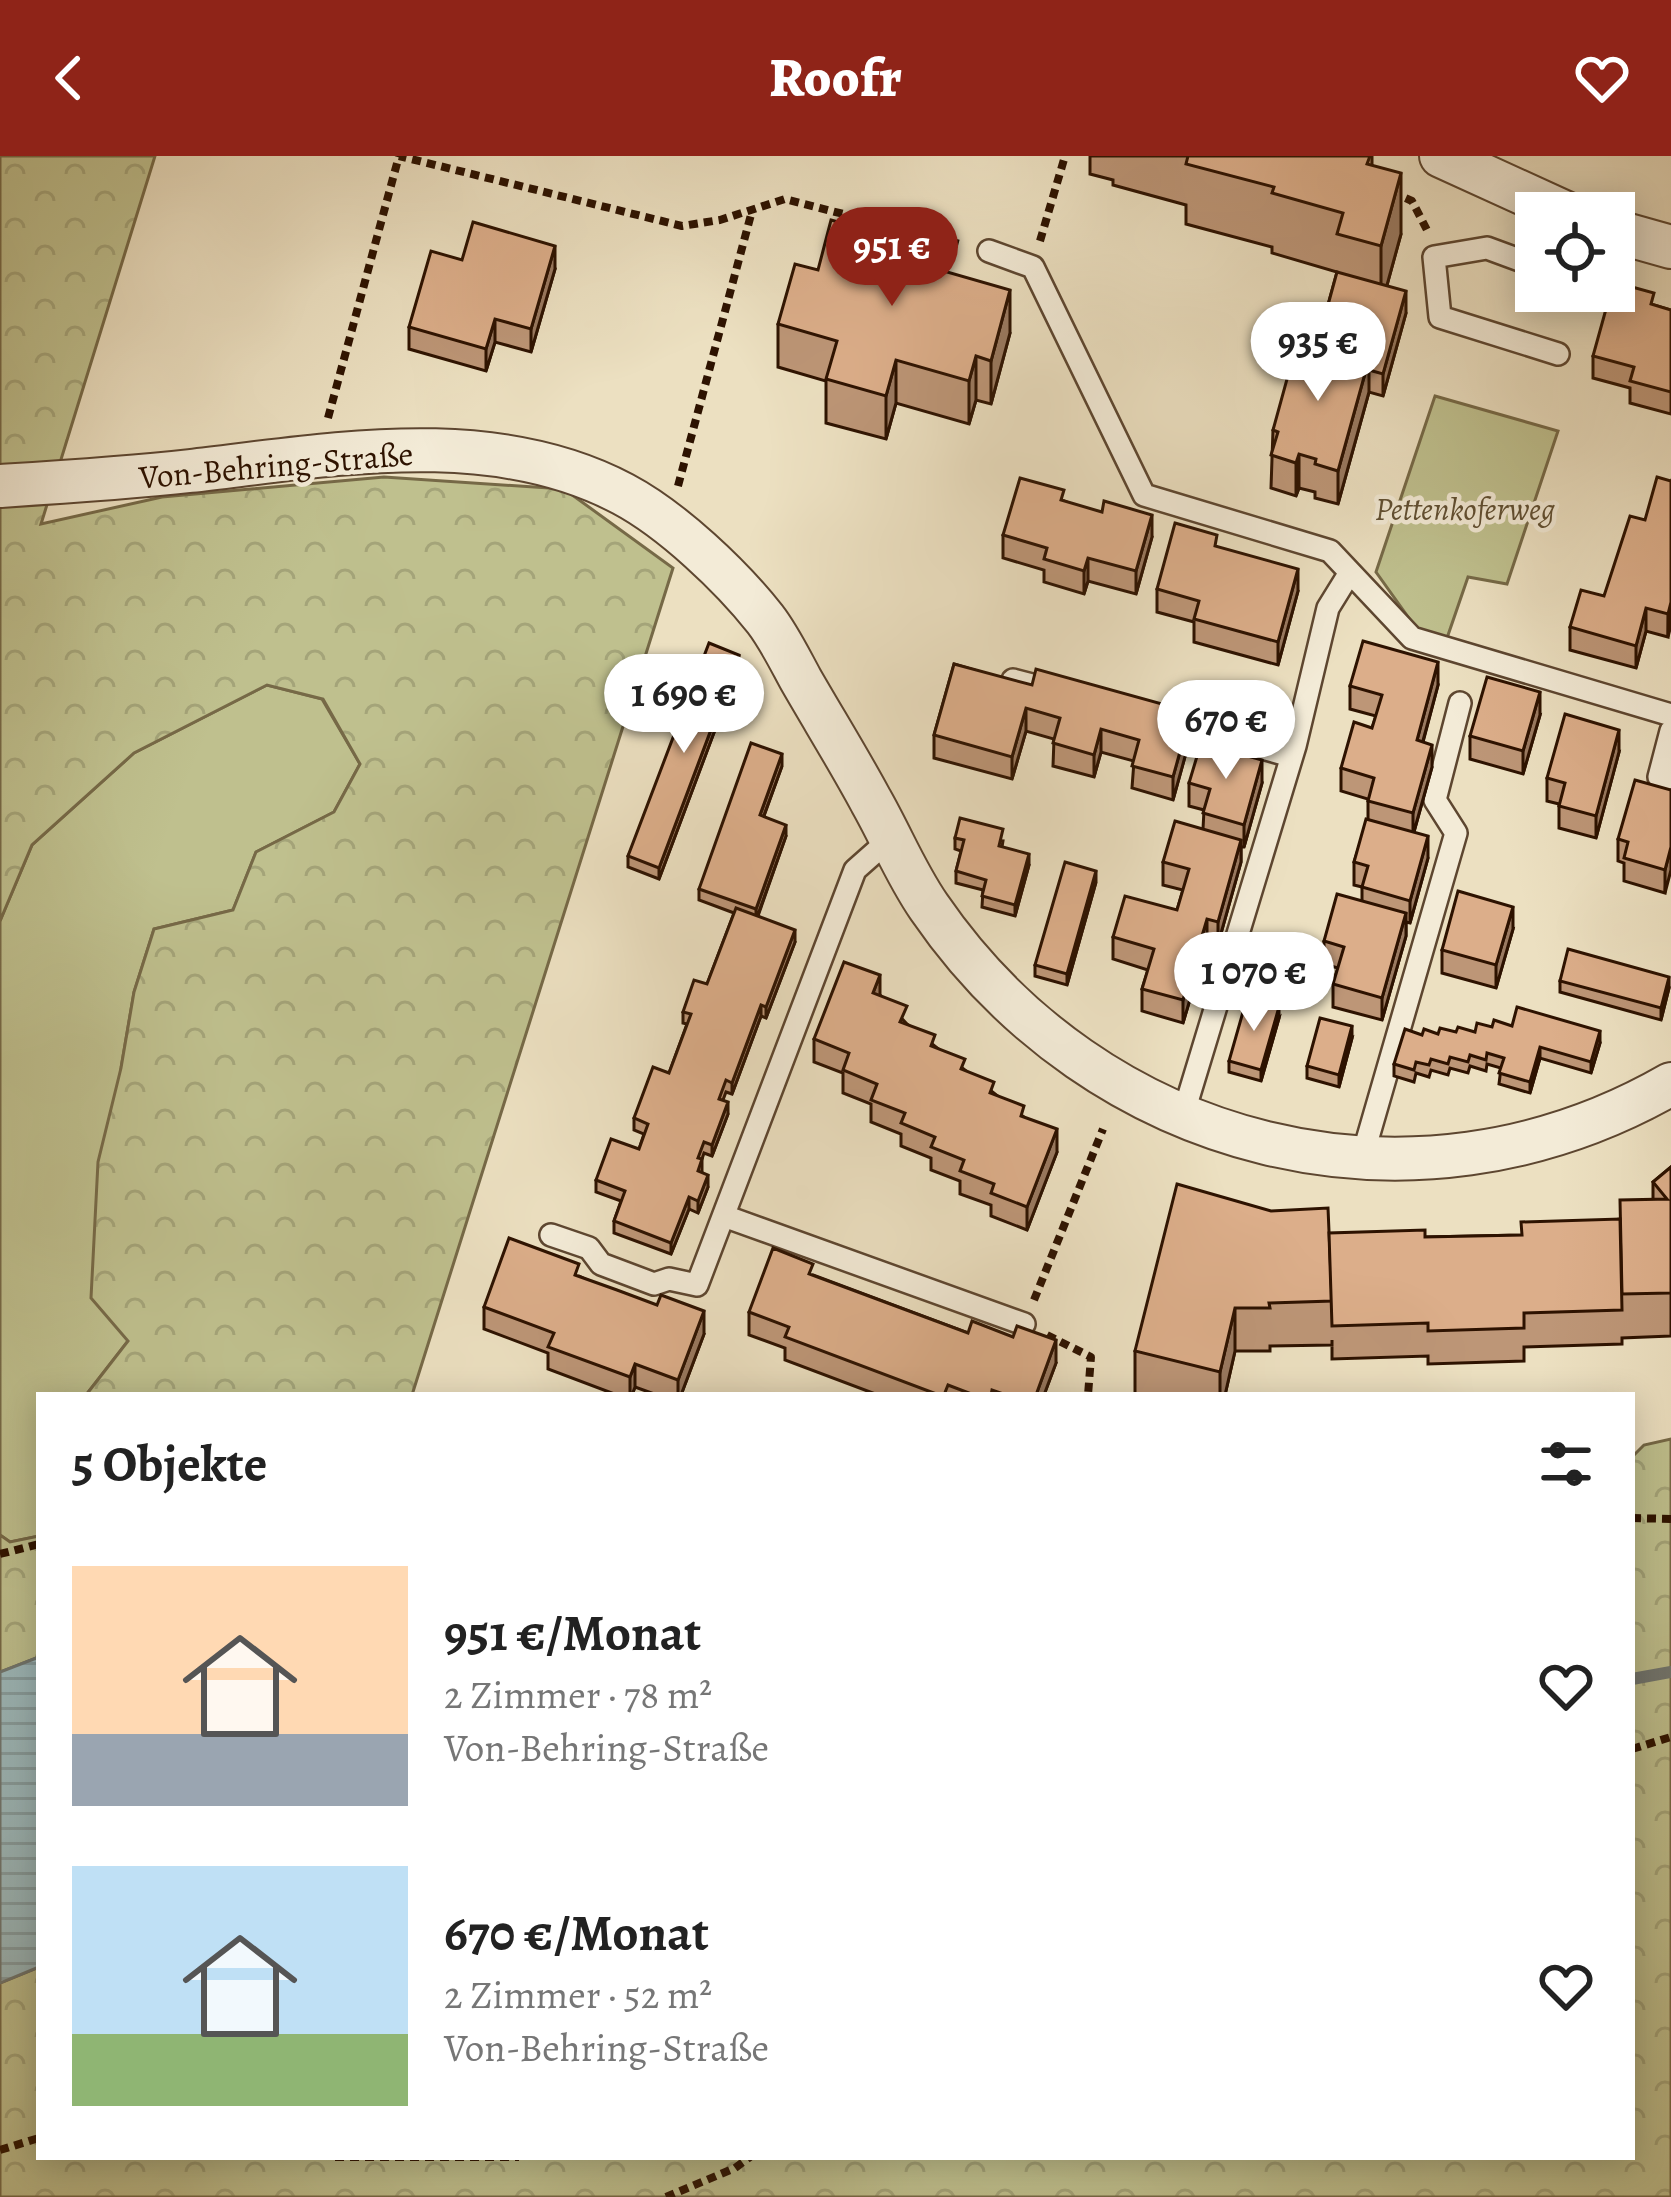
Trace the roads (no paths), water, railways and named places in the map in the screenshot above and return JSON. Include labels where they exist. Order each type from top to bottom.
[{"type":"street","points":[[1441,156],[1520,192]]},
{"type":"street","points":[[1635,237],[1671,247]]},
{"type":"street","name":"Von-Behring-Straße","points":[[0,486],[356,452],[460,452],[512,457],[621,493],[669,523],[767,621],[927,904],[976,970],[1034,1025],[1099,1073],[1240,1138],[1383,1161],[1518,1147],[1587,1125],[1671,1084]]},
{"type":"lane","points":[[1515,258],[1487,248],[1434,257],[1440,317],[1558,354]]},
{"type":"lane","points":[[988,251],[1033,267],[1144,495],[1330,551],[1412,638],[1671,715]]},
{"type":"lane","points":[[1184,1115],[1292,756],[1328,608],[1349,574]]},
{"type":"lane","points":[[1013,680],[1077,697]]},
{"type":"lane","points":[[1362,1158],[1456,833],[1435,800],[1460,703]]},
{"type":"lane","points":[[1142,715],[1292,756]]},
{"type":"lane","points":[[1671,731],[1659,777],[1671,780]]},
{"type":"lane","points":[[551,1235],[589,1248],[601,1264],[654,1284],[669,1279],[698,1285],[855,870],[890,839]]},
{"type":"lane","points":[[724,1216],[1024,1324]]},
{"type":"water","points":[[36,1658],[36,1968],[0,1983],[0,1672]]},
{"type":"waterway","points":[[1635,1678],[1671,1672]]},
{"type":"park label","name":"Pettenkoferweg","points":[[1465,508]]}]
